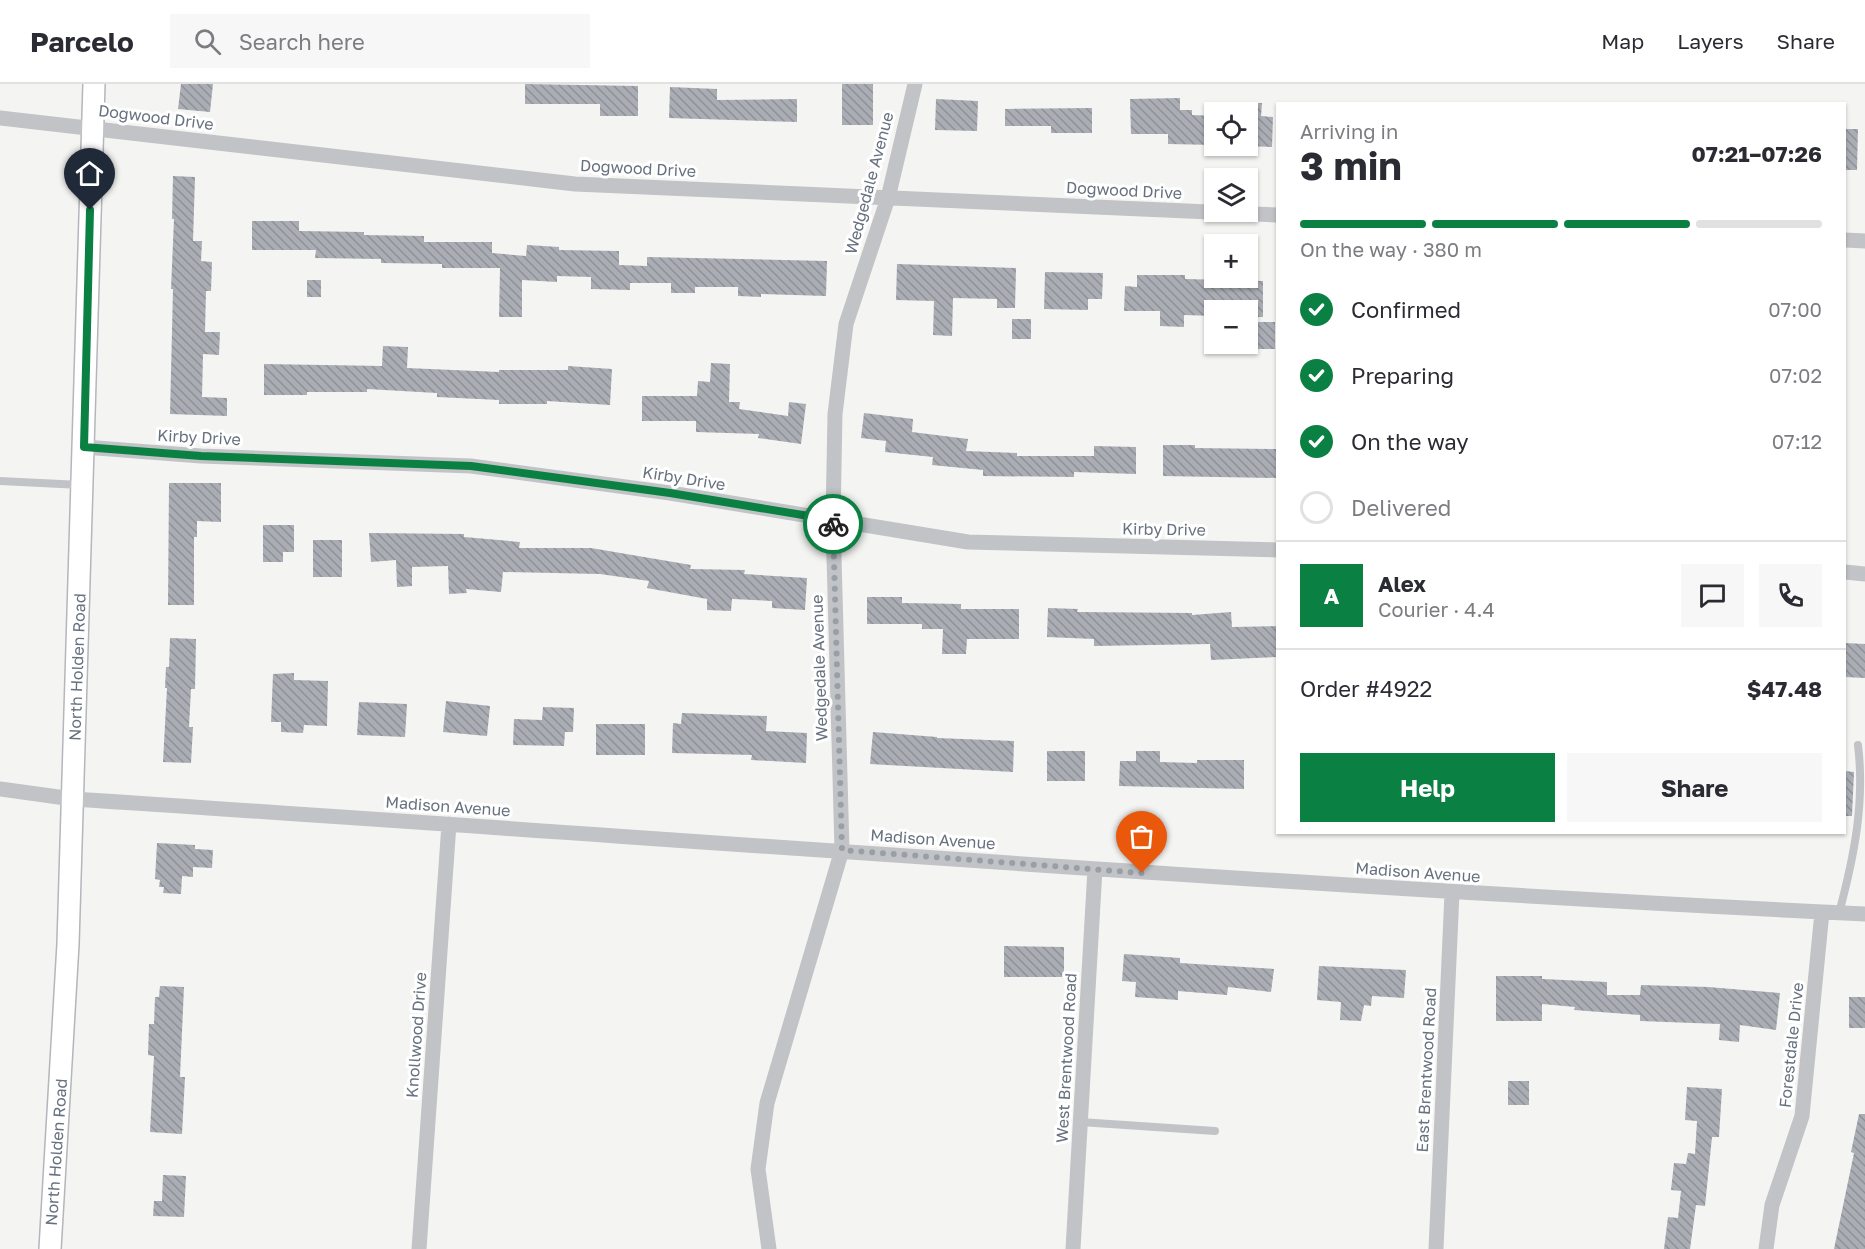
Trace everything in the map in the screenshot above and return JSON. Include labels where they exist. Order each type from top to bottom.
[{"type":"main road","name":"North Holden Road","points":[[50,1249],[69,944],[94,84]]},
{"type":"street","name":"Wedgedale Avenue","points":[[769,1249],[758,1169],[767,1103],[842,850],[833,520],[835,414],[846,324],[888,198],[915,84]]},
{"type":"street","name":"Dogwood Drive","points":[[0,118],[575,184],[1276,215]]},
{"type":"street","points":[[1846,240],[1865,241]]},
{"type":"street","name":"Kirby Drive","points":[[84,447],[201,456],[471,466],[670,493],[968,542],[1276,550]]},
{"type":"street","points":[[1846,572],[1865,574]]},
{"type":"street","name":"Madison Avenue","points":[[0,789],[73,800],[842,850],[1452,893],[1865,914]]},
{"type":"street","name":"Knollwood Drive","points":[[419,1249],[449,824]]},
{"type":"street","name":"West Brentwood Road","points":[[1073,1249],[1095,869]]},
{"type":"street","name":"East Brentwood Road","points":[[1436,1249],[1452,893]]},
{"type":"street","name":"Forestdale Drive","points":[[1766,1249],[1772,1205],[1802,1116],[1822,912]]},
{"type":"lane","points":[[0,481],[82,485]]},
{"type":"lane","points":[[1839,913],[1862,817],[1863,769],[1858,745]]},
{"type":"lane","points":[[1080,1122],[1215,1131]]},
{"type":"building","points":[[181,84],[213,84],[210,112],[178,109]]},
{"type":"building","points":[[525,84],[638,86],[638,116],[600,116],[600,104],[525,104]]},
{"type":"building","points":[[842,84],[873,84],[873,125],[842,125]]},
{"type":"building","points":[[670,87],[717,89],[717,100],[797,99],[797,122],[669,118]]},
{"type":"building","points":[[1180,98],[1180,110],[1192,110],[1192,115],[1204,116],[1204,145],[1168,144],[1168,134],[1131,134],[1130,99]]},
{"type":"building","points":[[936,99],[978,101],[977,131],[935,130]]},
{"type":"building","points":[[1258,103],[1262,103],[1261,116],[1273,117],[1272,147],[1258,146]]},
{"type":"building","points":[[1092,108],[1092,133],[1051,133],[1051,126],[1005,126],[1005,109]]},
{"type":"building","points":[[1846,129],[1858,129],[1857,170],[1846,170]]},
{"type":"building","points":[[173,176],[195,177],[193,241],[202,241],[201,261],[212,262],[211,291],[206,291],[205,332],[220,332],[219,355],[203,354],[202,397],[227,398],[227,416],[170,414]]},
{"type":"building","points":[[252,221],[299,221],[299,231],[424,236],[424,242],[492,242],[492,253],[526,256],[527,245],[559,247],[559,250],[619,251],[619,265],[647,266],[647,257],[827,261],[826,296],[761,294],[761,297],[738,296],[738,287],[695,287],[695,293],[671,293],[671,283],[630,283],[630,290],[591,289],[591,277],[557,276],[557,282],[522,280],[522,317],[499,317],[500,268],[442,268],[442,264],[381,263],[381,259],[315,258],[316,250],[252,250]]},
{"type":"building","points":[[897,264],[1016,268],[1015,308],[997,308],[997,299],[953,298],[952,336],[933,335],[934,301],[896,300]]},
{"type":"building","points":[[1045,272],[1103,273],[1102,299],[1088,299],[1088,310],[1044,309]]},
{"type":"building","points":[[1137,275],[1185,275],[1185,279],[1204,279],[1204,288],[1258,288],[1258,281],[1263,281],[1263,317],[1258,317],[1258,300],[1204,300],[1204,316],[1184,315],[1184,327],[1160,326],[1160,311],[1124,311],[1125,286],[1137,287]]},
{"type":"building","points":[[307,280],[321,280],[321,297],[307,297]]},
{"type":"building","points":[[1012,319],[1031,319],[1031,339],[1012,339]]},
{"type":"building","points":[[1258,322],[1275,322],[1275,349],[1258,349]]},
{"type":"building","points":[[383,346],[408,347],[407,368],[499,372],[499,370],[568,370],[568,366],[612,369],[610,405],[547,401],[547,404],[499,404],[499,400],[437,397],[437,393],[367,389],[367,392],[264,395],[264,364],[382,366]]},
{"type":"building","points":[[711,363],[730,364],[729,402],[740,402],[739,409],[788,416],[789,402],[806,404],[801,444],[758,438],[759,434],[696,432],[696,421],[642,421],[642,396],[697,396],[698,381],[710,382]]},
{"type":"building","points":[[864,413],[913,419],[912,432],[968,439],[966,451],[1017,453],[1017,456],[1094,456],[1094,446],[1136,447],[1136,474],[1074,472],[1074,477],[983,476],[983,470],[932,465],[933,457],[885,452],[886,441],[861,438]]},
{"type":"building","points":[[1163,445],[1195,445],[1195,448],[1276,449],[1276,478],[1163,476]]},
{"type":"building","points":[[169,483],[221,483],[221,522],[197,521],[197,537],[194,537],[194,605],[168,605]]},
{"type":"building","points":[[263,525],[294,525],[294,552],[283,552],[283,562],[263,562]]},
{"type":"building","points":[[369,533],[464,534],[464,537],[520,542],[519,548],[591,548],[691,565],[690,569],[745,570],[744,574],[807,578],[805,610],[772,608],[772,601],[732,599],[731,611],[707,610],[707,599],[647,588],[649,581],[600,574],[503,572],[501,592],[466,589],[467,593],[449,594],[448,566],[412,567],[412,586],[397,587],[396,560],[371,562]]},
{"type":"building","points":[[313,540],[342,540],[342,577],[313,577]]},
{"type":"building","points":[[867,597],[902,597],[902,603],[961,604],[961,609],[1019,609],[1019,639],[967,639],[966,654],[942,654],[943,629],[922,629],[922,624],[867,624]]},
{"type":"building","points":[[1048,608],[1078,609],[1077,612],[1192,613],[1192,615],[1231,612],[1232,627],[1276,626],[1276,657],[1211,660],[1210,644],[1094,646],[1094,639],[1047,637]]},
{"type":"building","points":[[170,638],[196,639],[195,689],[191,689],[189,727],[193,727],[191,763],[163,762],[166,667],[169,667]]},
{"type":"building","points":[[1846,643],[1865,644],[1865,678],[1846,677]]},
{"type":"building","points":[[294,673],[294,680],[328,681],[327,726],[304,725],[303,733],[281,732],[281,722],[271,722],[273,674]]},
{"type":"building","points":[[446,701],[490,706],[487,736],[443,732]]},
{"type":"building","points":[[359,702],[407,704],[405,737],[357,735]]},
{"type":"building","points":[[543,707],[574,708],[573,732],[565,732],[564,746],[513,745],[514,719],[542,720]]},
{"type":"building","points":[[682,713],[767,716],[766,731],[807,733],[806,763],[751,760],[752,755],[672,753],[673,723],[681,724]]},
{"type":"building","points":[[596,724],[645,724],[645,755],[596,755]]},
{"type":"building","points":[[873,732],[937,738],[1014,741],[1013,772],[870,764]]},
{"type":"building","points":[[1047,751],[1085,751],[1085,781],[1047,781]]},
{"type":"building","points":[[1136,751],[1160,751],[1160,762],[1197,763],[1197,760],[1244,760],[1244,789],[1119,786],[1120,761],[1136,761]]},
{"type":"building","points":[[1846,771],[1854,772],[1852,816],[1846,816]]},
{"type":"building","points":[[157,843],[195,845],[195,849],[213,850],[212,868],[193,867],[193,877],[182,876],[181,894],[163,893],[164,887],[159,887],[160,880],[155,879]]},
{"type":"building","points":[[1004,946],[1064,947],[1064,977],[1004,977]]},
{"type":"building","points":[[1124,954],[1180,958],[1180,963],[1274,969],[1271,992],[1228,987],[1227,995],[1178,991],[1178,1000],[1135,997],[1136,982],[1122,981]]},
{"type":"building","points":[[1319,966],[1406,970],[1404,998],[1372,996],[1371,1006],[1364,1005],[1361,1021],[1340,1020],[1341,1002],[1317,1000]]},
{"type":"building","points":[[1496,976],[1542,976],[1542,979],[1607,982],[1607,995],[1640,995],[1641,985],[1708,987],[1780,993],[1776,1030],[1740,1025],[1739,1042],[1719,1040],[1720,1024],[1640,1021],[1640,1015],[1574,1010],[1575,1007],[1542,1004],[1542,1021],[1496,1021]]},
{"type":"building","points":[[160,986],[184,987],[180,1077],[185,1077],[182,1134],[150,1132],[154,1056],[148,1055],[149,1024],[154,1024],[155,997],[159,997]]},
{"type":"building","points":[[1849,997],[1865,997],[1865,1028],[1849,1028]]},
{"type":"building","points":[[1508,1081],[1529,1081],[1529,1105],[1508,1105]]},
{"type":"building","points":[[1687,1087],[1722,1089],[1719,1137],[1712,1137],[1705,1206],[1696,1205],[1690,1249],[1664,1249],[1668,1217],[1678,1218],[1681,1191],[1671,1190],[1674,1163],[1686,1164],[1688,1153],[1695,1154],[1697,1121],[1685,1120]]},
{"type":"building","points":[[1859,1114],[1865,1114],[1865,1249],[1834,1249],[1854,1153],[1851,1152]]},
{"type":"building","points":[[163,1175],[186,1176],[184,1217],[153,1216],[154,1201],[162,1201]]},
{"type":"way so far","points":[[833,524],[842,850],[1142,873]]},
{"type":"route","points":[[90,210],[84,447],[201,456],[471,466],[670,493],[833,520],[833,524]]}]
